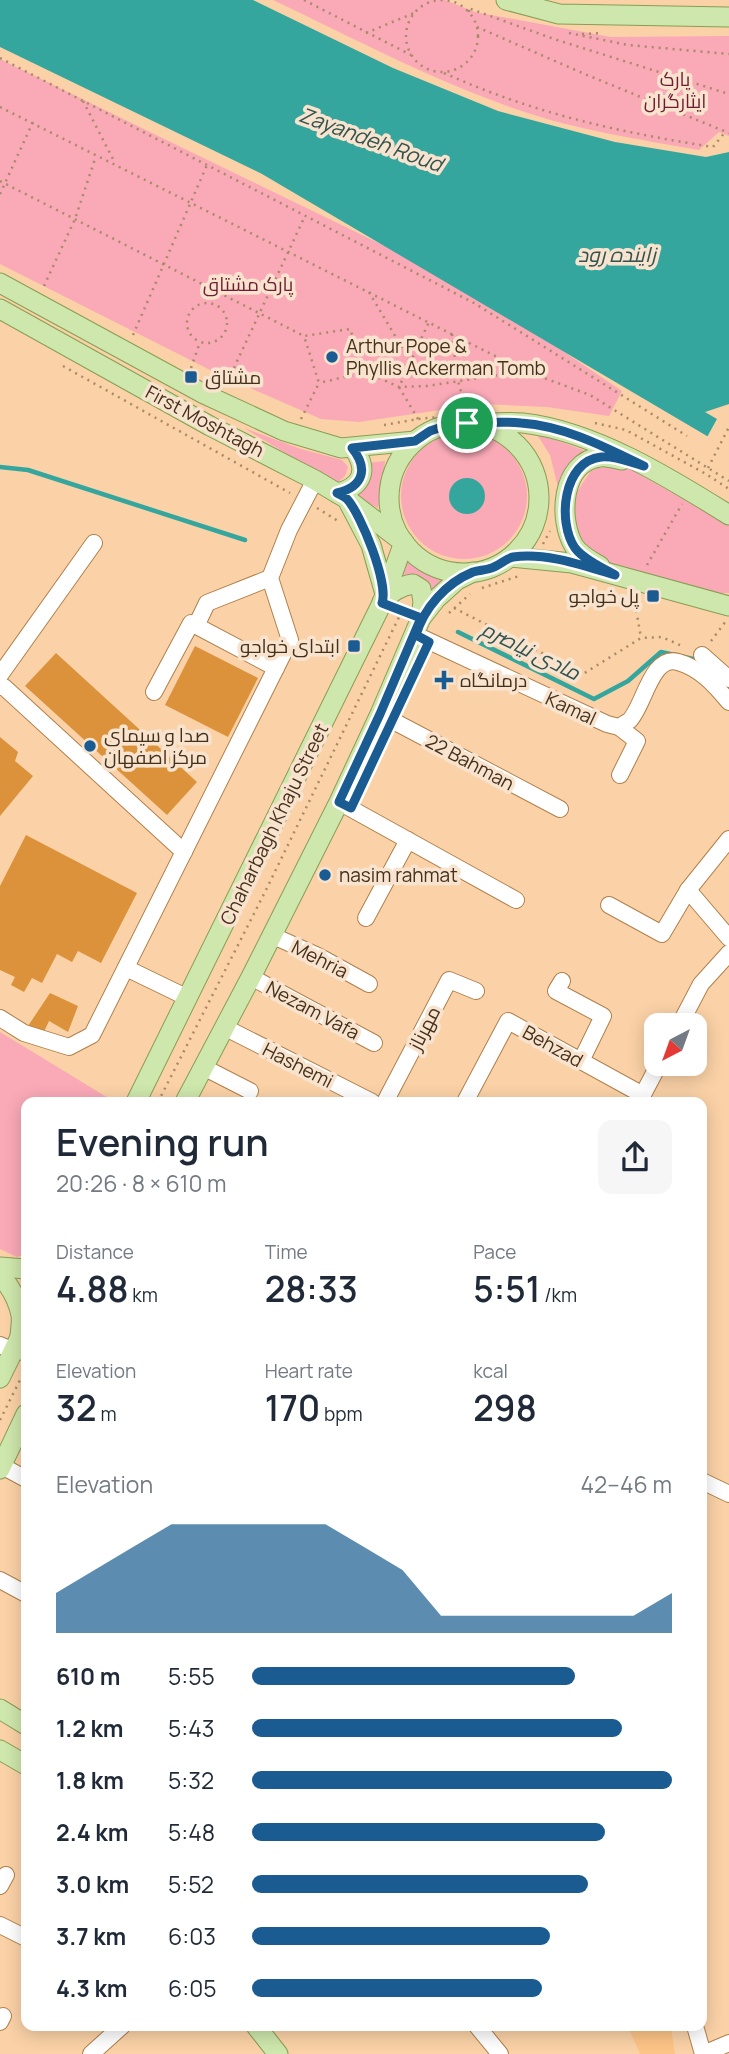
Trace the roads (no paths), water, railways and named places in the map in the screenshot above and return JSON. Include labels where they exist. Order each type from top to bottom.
[{"type":"main road","points":[[506,0],[559,14],[726,12]]},
{"type":"main road","name":"First Moshtagh","points":[[0,283],[261,422],[323,444],[352,448],[415,441]]},
{"type":"main road","name":"First Moshtagh","points":[[0,309],[210,426],[315,480],[342,496],[404,542]]},
{"type":"main road","points":[[188,1097],[339,802],[419,627],[436,599],[457,580],[493,567],[511,557],[532,531],[540,499],[535,475],[524,452],[512,440],[471,417]]},
{"type":"main road","points":[[473,572],[442,569],[415,554],[395,526],[390,508],[394,471],[402,455],[415,441],[430,431],[471,417],[551,428],[594,442],[644,466],[729,515]]},
{"type":"main road","points":[[352,448],[360,458],[362,470],[358,482],[342,496],[371,545],[383,598],[404,585],[413,584],[421,589],[423,602],[419,627]]},
{"type":"main road","points":[[615,575],[586,558],[575,548],[566,521],[566,492],[580,468],[591,460],[611,457],[644,466]]},
{"type":"main road","name":"Chaharbagh Khaju Street","points":[[138,1097],[383,598],[404,542]]},
{"type":"main road","points":[[511,557],[554,559],[704,600],[729,604]]},
{"type":"main road","points":[[0,1267],[21,1269]]},
{"type":"main road","points":[[0,1275],[8,1283],[21,1317],[17,1342],[0,1378]]},
{"type":"main road","points":[[1,1468],[21,1425]]},
{"type":"main road","points":[[0,1709],[21,1722]]},
{"type":"main road","points":[[0,1750],[21,1762]]},
{"type":"main road","points":[[260,2031],[278,2054]]},
{"type":"street","points":[[0,1018],[24,1033],[69,1047],[92,1035],[290,640],[270,578],[289,530],[315,480]]},
{"type":"street","points":[[0,675],[94,543]]},
{"type":"street","points":[[196,626],[207,603],[270,578]]},
{"type":"street","points":[[154,692],[191,623],[276,668]]},
{"type":"street","name":"Kamal","points":[[419,627],[607,724],[619,727],[629,721],[635,712],[655,671],[673,660],[686,664],[710,679],[729,702]]},
{"type":"street","points":[[702,655],[729,679]]},
{"type":"street","points":[[0,687],[4,687],[184,852]]},
{"type":"street","name":"22 Bahman","points":[[380,714],[560,809]]},
{"type":"street","points":[[619,727],[637,741],[620,775]]},
{"type":"street","points":[[339,802],[516,900]]},
{"type":"street","points":[[609,905],[662,934],[688,890],[729,839]]},
{"type":"street","points":[[366,918],[408,840]]},
{"type":"street","points":[[688,890],[729,938]]},
{"type":"street","name":"Mehria","points":[[271,935],[318,956],[369,984]]},
{"type":"street","points":[[686,1013],[701,984],[729,953]]},
{"type":"street","points":[[126,968],[188,998]]},
{"type":"street","name":"Nezam Vafa","points":[[251,977],[374,1043]]},
{"type":"street","name":"مهرناز","points":[[388,1097],[449,980],[476,991]]},
{"type":"street","points":[[562,981],[556,990],[603,1016],[581,1061]]},
{"type":"street","name":"Behzad","points":[[468,1097],[508,1021],[581,1061],[638,1097]]},
{"type":"street","name":"Hashemi","points":[[224,1027],[362,1097]]},
{"type":"street","points":[[204,1067],[250,1091]]},
{"type":"street","points":[[642,1097],[653,1076]]},
{"type":"street","points":[[1,1468],[21,1477]]},
{"type":"street","points":[[707,1483],[729,1494]]},
{"type":"street","points":[[0,1580],[21,1591]]},
{"type":"street","points":[[0,1925],[21,1936]]},
{"type":"street","points":[[91,2054],[116,2031]]},
{"type":"street","points":[[481,2031],[500,2054]]},
{"type":"street","points":[[696,2031],[703,2054],[729,2043]]},
{"type":"water","name":"زاینده رود","points":[[0,0],[253,0],[393,68],[498,111],[615,142],[706,157],[729,152],[729,449],[262,174],[0,47]]},
{"type":"water","points":[[467,478],[479,484],[485,496],[479,508],[467,514],[455,508],[449,496],[455,484]]},
{"type":"waterway","name":"مادی نیاصرم","points":[[0,467],[28,470],[245,540]]},
{"type":"waterway","name":"مادی نیاصرم","points":[[458,632],[594,699],[628,681],[661,652],[698,660]]},
{"type":"place","name":"Arthur Pope & Phyllis Ackerman Tomb","points":[[332,357]]},
{"type":"place","name":"مشتاق","points":[[191,377]]},
{"type":"place","name":"پل خواجو","points":[[653,596]]},
{"type":"place","name":"ابتدای خواجو","points":[[354,646]]},
{"type":"place","name":"درمانگاه","points":[[444,680]]},
{"type":"place","name":"صدا و سیمای مرکز اصفهان","points":[[90,746]]},
{"type":"place","name":"nasim rahmat","points":[[325,875]]},
{"type":"park label","name":"پارک ایثارگران","points":[[675,90]]},
{"type":"park label","name":"پارک مشتاق","points":[[248,284]]},
{"type":"water label","name":"Zayandeh Roud","points":[[371,139]]}]
